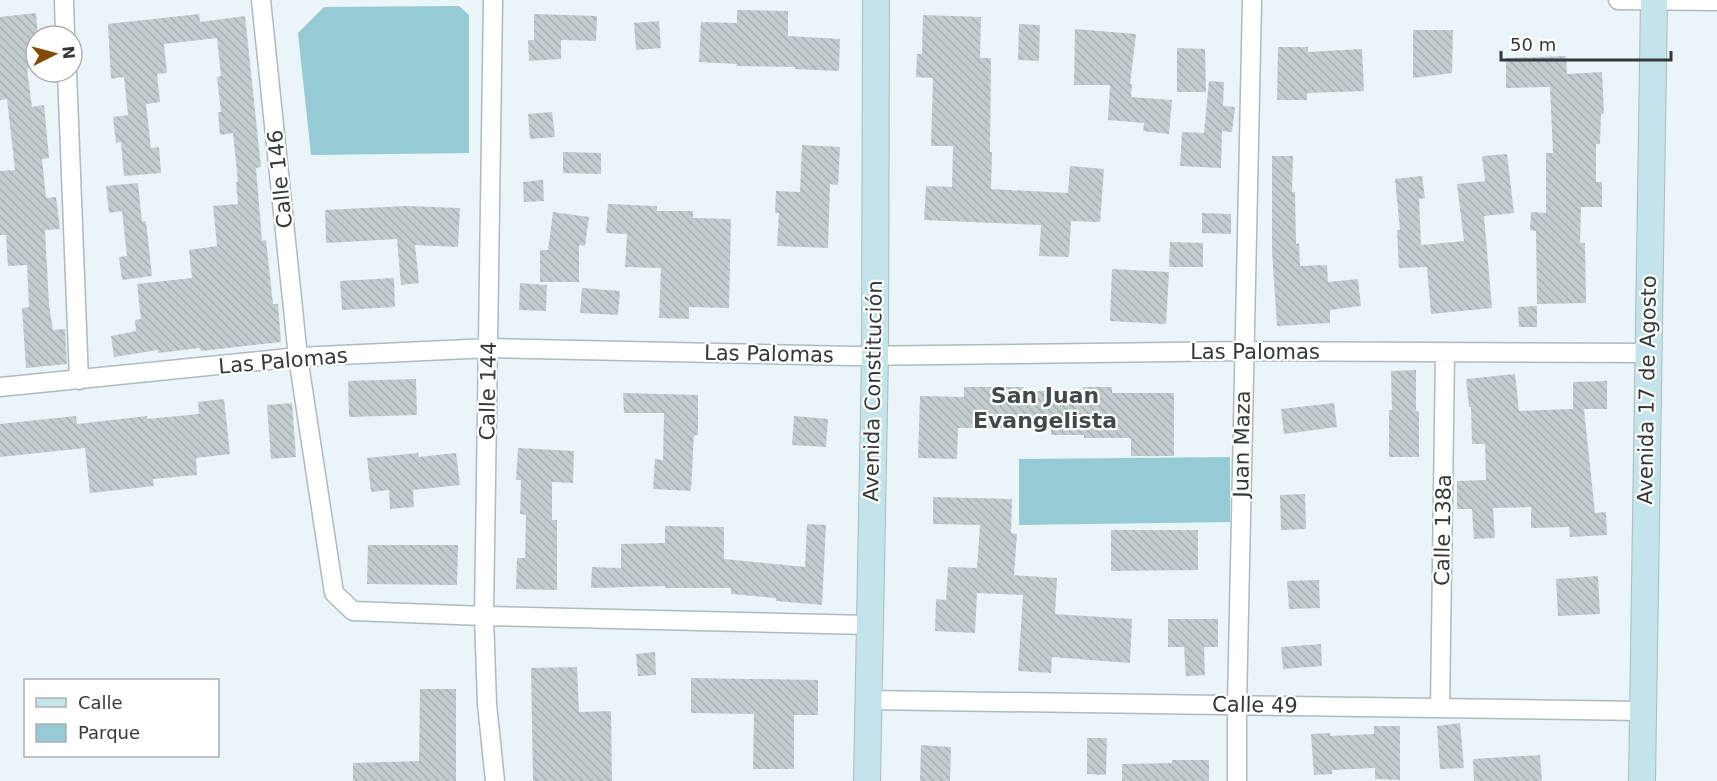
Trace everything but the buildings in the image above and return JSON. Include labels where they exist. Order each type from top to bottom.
[{"type":"main road","name":"Avenida Constitución","points":[[867,781],[875,356],[876,0]]},
{"type":"main road","name":"Avenida 17 de Agosto","points":[[1642,781],[1654,1]]},
{"type":"street","points":[[64,0],[65,24]]},
{"type":"street","name":"Calle 146","points":[[261,0],[298,357],[334,593],[353,610],[484,616],[869,625]]},
{"type":"street","name":"Calle 144","points":[[493,0],[484,616],[487,704],[495,781]]},
{"type":"street","name":"Juan Maza","points":[[1238,781],[1237,705],[1252,0]]},
{"type":"street","points":[[1618,0],[1717,1]]},
{"type":"street","points":[[67,84],[79,380]]},
{"type":"street","name":"Las Palomas","points":[[0,387],[298,357],[489,348],[875,356],[1244,351],[1647,353]]},
{"type":"street","name":"Calle 138a","points":[[1440,708],[1445,352]]},
{"type":"street","name":"Calle 49","points":[[868,700],[1642,711]]},
{"type":"green space","points":[[459,6],[469,15],[469,153],[311,155],[298,33],[324,7]]},
{"type":"green space","points":[[1230,457],[1230,522],[1019,525],[1019,459]]},
{"type":"district","name":"San Juan Evangelista","points":[[1045,408]]}]
